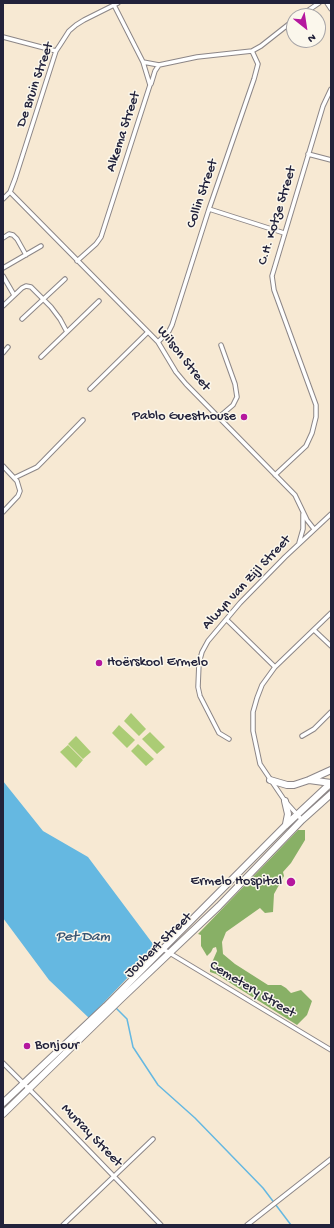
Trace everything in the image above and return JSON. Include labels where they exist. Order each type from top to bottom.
[{"type":"highway","points":[[270,780],[291,786],[331,770]]},
{"type":"highway","points":[[309,780],[331,783]]},
{"type":"highway","name":"Joubert Street","points":[[3,1114],[29,1090],[109,1008],[163,949],[285,826],[331,783]]},
{"type":"highway","name":"Joubert Street","points":[[118,998],[169,954],[219,906],[302,820],[331,794]]},
{"type":"highway","points":[[285,801],[288,814],[285,826]]},
{"type":"highway","name":"Joubert Street","points":[[3,1103],[109,1008]]},
{"type":"street","name":"De Bruin Street","points":[[3,199],[10,192],[15,180],[56,52],[64,38],[76,25],[118,3]]},
{"type":"street","points":[[327,3],[331,9]]},
{"type":"street","name":"Alkema Street","points":[[77,261],[101,238],[150,84],[143,62],[114,5]]},
{"type":"street","points":[[143,62],[159,65],[197,57],[252,51],[286,26]]},
{"type":"street","points":[[3,37],[56,52]]},
{"type":"street","name":"Collin Street","points":[[158,342],[169,331],[172,325],[209,209],[258,67],[258,61],[252,51]]},
{"type":"street","points":[[150,84],[159,65]]},
{"type":"street","name":"C.H. Kotze Street","points":[[275,475],[306,446],[312,434],[316,412],[313,398],[273,285],[273,271],[323,106],[331,89]]},
{"type":"street","points":[[308,154],[331,160]]},
{"type":"street","name":"Wilson Street","points":[[10,192],[158,342],[181,379],[295,495],[303,513],[314,529]]},
{"type":"street","points":[[209,209],[284,233]]},
{"type":"street","points":[[3,238],[9,234],[13,235],[26,255]]},
{"type":"street","points":[[3,268],[41,246]]},
{"type":"street","points":[[3,276],[14,295]]},
{"type":"street","points":[[22,319],[65,279]]},
{"type":"street","points":[[3,306],[26,286],[31,287],[44,298],[56,313],[67,332]]},
{"type":"street","points":[[41,357],[99,301]]},
{"type":"street","points":[[90,389],[148,332]]},
{"type":"street","points":[[219,418],[233,406],[237,397],[235,384],[221,345]]},
{"type":"street","points":[[3,353],[8,348]]},
{"type":"street","points":[[14,478],[37,466],[43,461],[83,420]]},
{"type":"street","points":[[3,466],[18,483],[20,491],[3,512]]},
{"type":"street","points":[[299,544],[303,529],[303,513]]},
{"type":"street","name":"Alwyn van Zijl Street","points":[[228,739],[219,733],[200,696],[198,687],[199,663],[202,652],[208,641],[240,603],[331,514]]},
{"type":"street","points":[[302,820],[285,801],[262,768],[257,755],[252,722],[257,698],[262,685],[275,667],[331,613]]},
{"type":"street","points":[[227,620],[275,667]]},
{"type":"street","points":[[314,630],[331,646]]},
{"type":"street","points":[[302,736],[314,729],[331,712]]},
{"type":"street","name":"Cemetery Street","points":[[163,949],[331,1050]]},
{"type":"street","name":"Murray Street","points":[[3,1064],[115,1176],[161,1225]]},
{"type":"street","points":[[63,1225],[153,1140]]},
{"type":"street","points":[[247,1225],[331,1158]]},
{"type":"green space","points":[[131,713],[146,729],[139,736],[124,721]]},
{"type":"green space","points":[[119,725],[135,740],[127,748],[112,733]]},
{"type":"green space","points":[[150,732],[165,747],[157,754],[142,739]]},
{"type":"green space","points":[[76,736],[91,752],[83,759],[68,744]]},
{"type":"green space","points":[[138,744],[154,759],[146,766],[131,751]]},
{"type":"green space","points":[[68,745],[83,760],[76,768],[60,752]]},
{"type":"green space","points":[[298,830],[305,830],[305,840],[291,863],[283,872],[284,876],[274,894],[273,912],[265,913],[260,908],[226,932],[222,942],[223,954],[235,964],[268,985],[281,985],[291,993],[301,990],[312,1001],[307,1015],[297,1025],[216,974],[210,972],[210,967],[217,951],[216,947],[213,948],[207,956],[201,946],[201,935],[198,934]]},
{"type":"water","name":"Pet Dam","points":[[3,781],[43,831],[88,857],[156,948],[89,1018],[49,980],[3,918]]},
{"type":"waterway","points":[[115,1007],[127,1019],[133,1047],[158,1085],[195,1118],[263,1188],[291,1225]]},
{"type":"place","name":"Pablo Guesthouse","points":[[244,417]]},
{"type":"place","name":"Hoërskool Ermelo","points":[[99,663]]},
{"type":"place","name":"Ermelo Hospital","points":[[291,882]]},
{"type":"place","name":"Bonjour","points":[[27,1046]]}]
